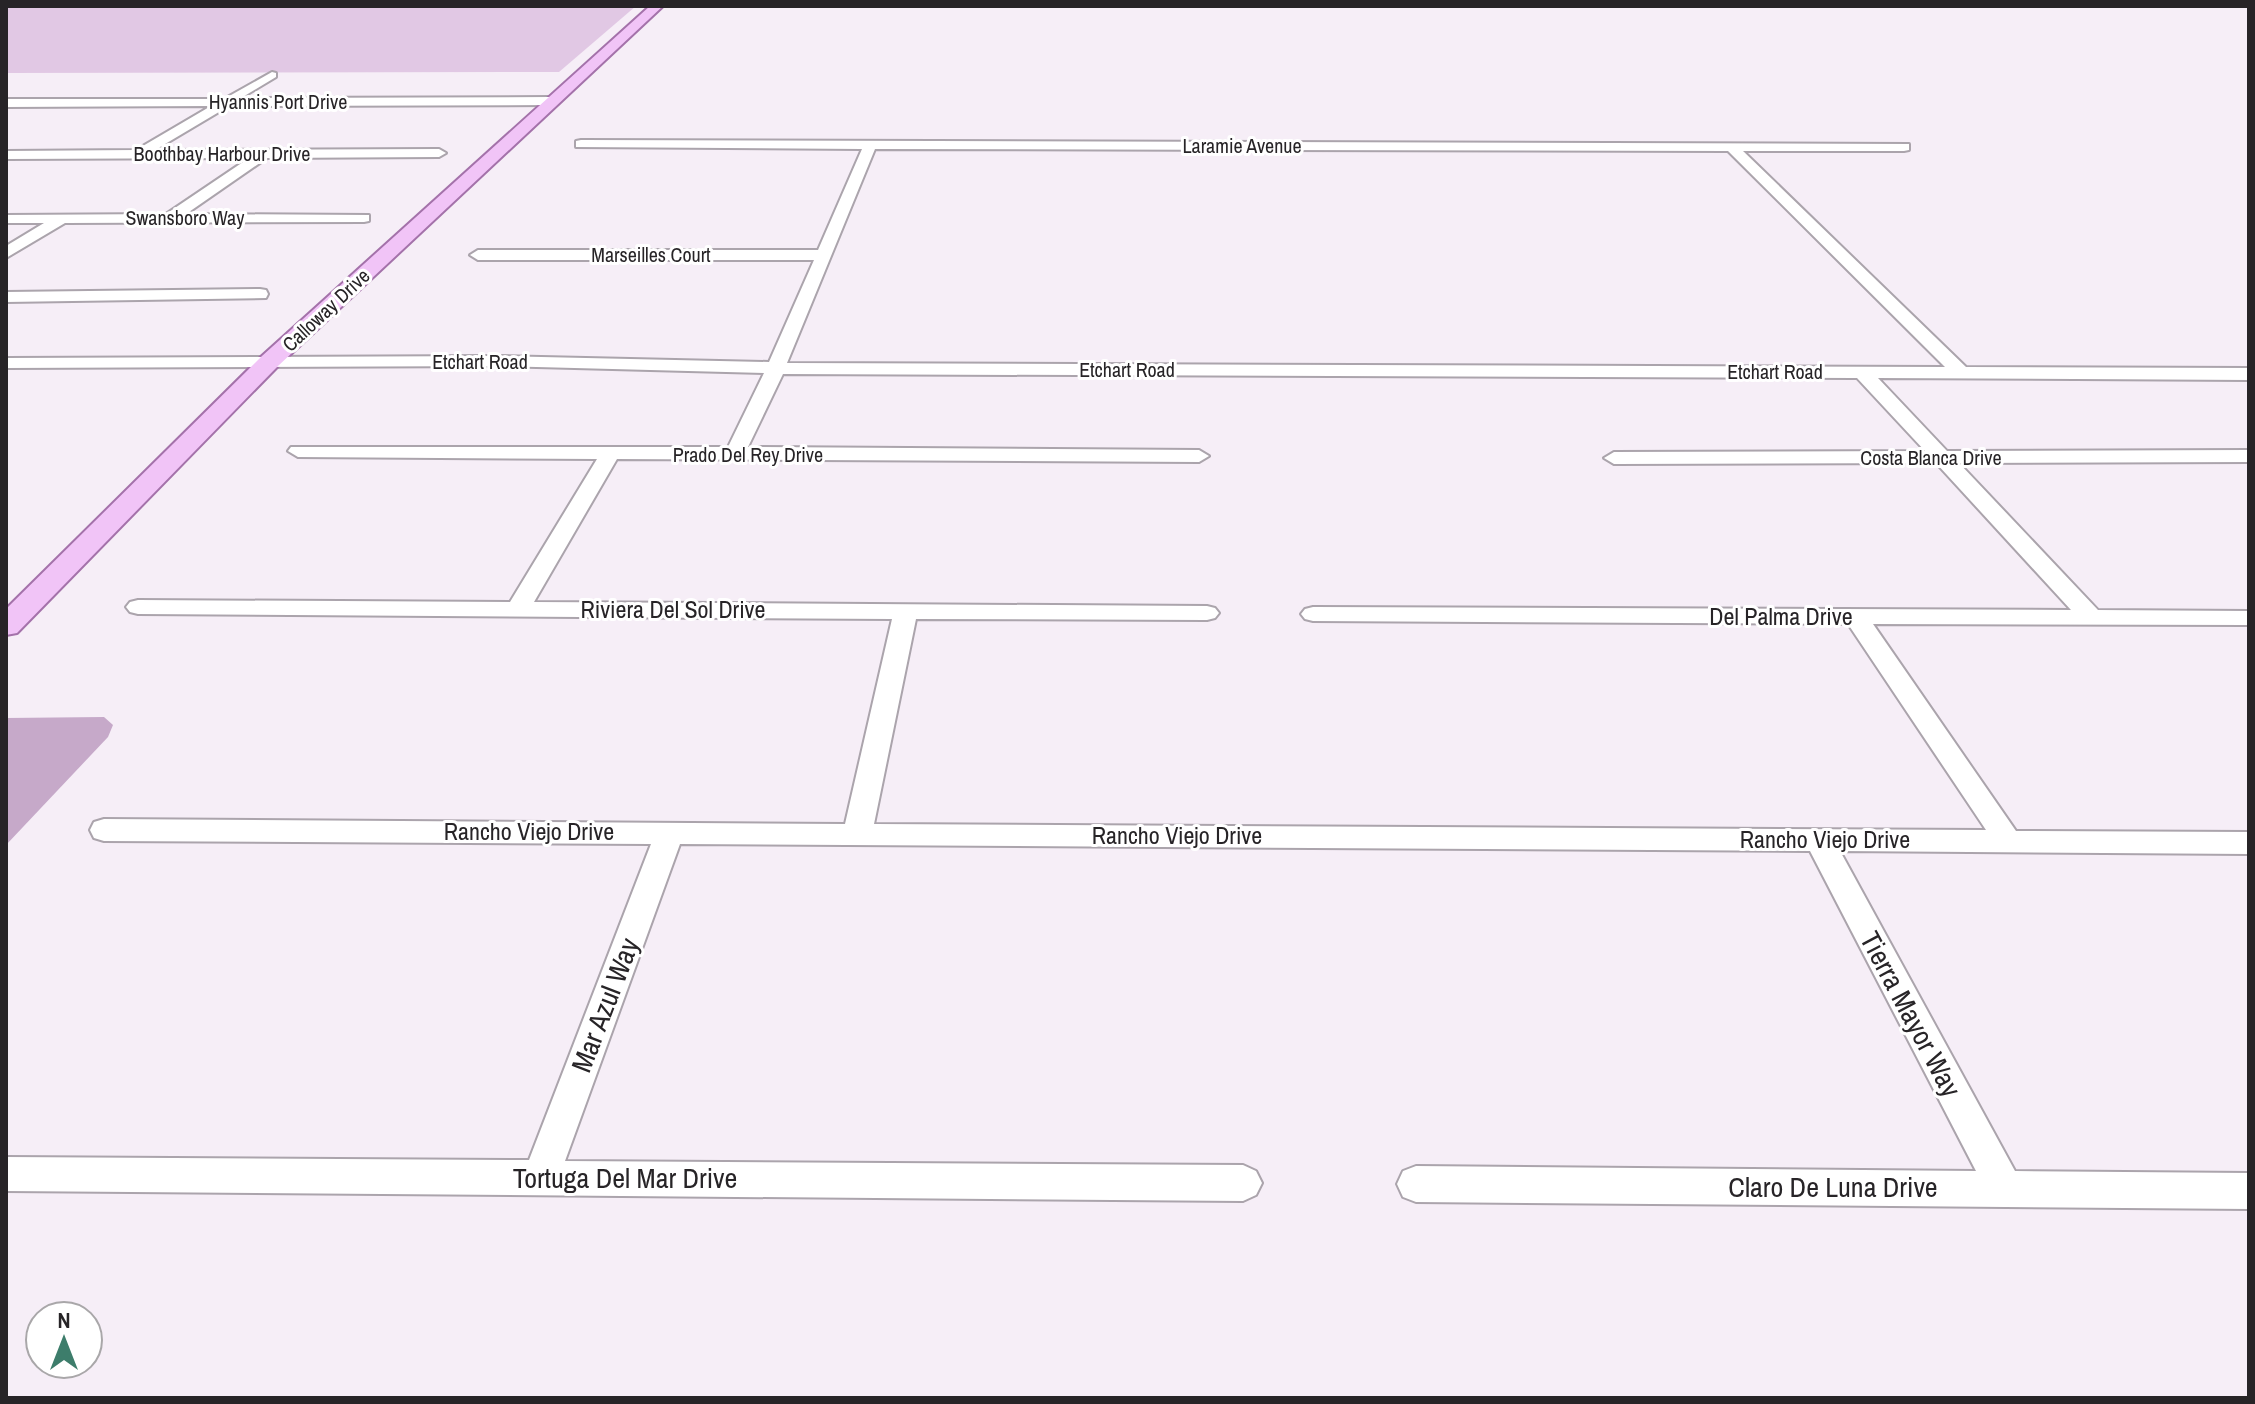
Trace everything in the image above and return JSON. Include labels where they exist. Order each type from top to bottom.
[{"type":"main road","name":"Calloway Drive","points":[[6,626],[270,361],[657,6]]},
{"type":"street","points":[[139,154],[272,75]]},
{"type":"street","name":"Hyannis Port Drive","points":[[6,103],[551,101]]},
{"type":"street","name":"Laramie Avenue","points":[[581,144],[1904,147]]},
{"type":"street","points":[[735,454],[776,368],[870,145]]},
{"type":"street","points":[[1732,147],[1960,372]]},
{"type":"street","name":"Boothbay Harbour Drive","points":[[6,155],[439,153]]},
{"type":"street","points":[[170,218],[264,154]]},
{"type":"street","points":[[6,253],[63,218]]},
{"type":"street","name":"Swansboro Way","points":[[6,219],[364,218]]},
{"type":"street","name":"Marseilles Court","points":[[478,255],[825,255]]},
{"type":"street","points":[[6,297],[260,294]]},
{"type":"street","name":"Etchart Road","points":[[6,363],[516,362],[776,368],[1960,372],[2245,377]]},
{"type":"street","points":[[1862,372],[2092,618]]},
{"type":"street","name":"Prado Del Rey Drive","points":[[298,451],[1199,456]]},
{"type":"street","points":[[518,609],[610,454]]},
{"type":"street","name":"Costa Blanca Drive","points":[[1614,458],[2249,456]]},
{"type":"street","name":"Riviera Del Sol Drive","points":[[138,607],[1207,613]]},
{"type":"street","points":[[857,834],[905,612]]},
{"type":"street","name":"Del Palma Drive","points":[[1313,614],[2249,618]]},
{"type":"street","points":[[1856,617],[2008,841]]},
{"type":"street","name":"Rancho Viejo Drive","points":[[104,830],[2249,843]]},
{"type":"street","name":"Mar Azul Way","points":[[541,1177],[670,833]]},
{"type":"street","name":"Tierra Mayor Way","points":[[1819,840],[2004,1188]]},
{"type":"street","name":"Tortuga Del Mar Drive","points":[[6,1174],[1243,1183]]},
{"type":"street","name":"Claro De Luna Drive","points":[[1416,1184],[2249,1191]]},
{"type":"shaded area","points":[[6,6],[636,6],[559,72],[6,73]]},
{"type":"shaded area","points":[[104,717],[113,725],[108,737],[6,845],[6,718]]}]
